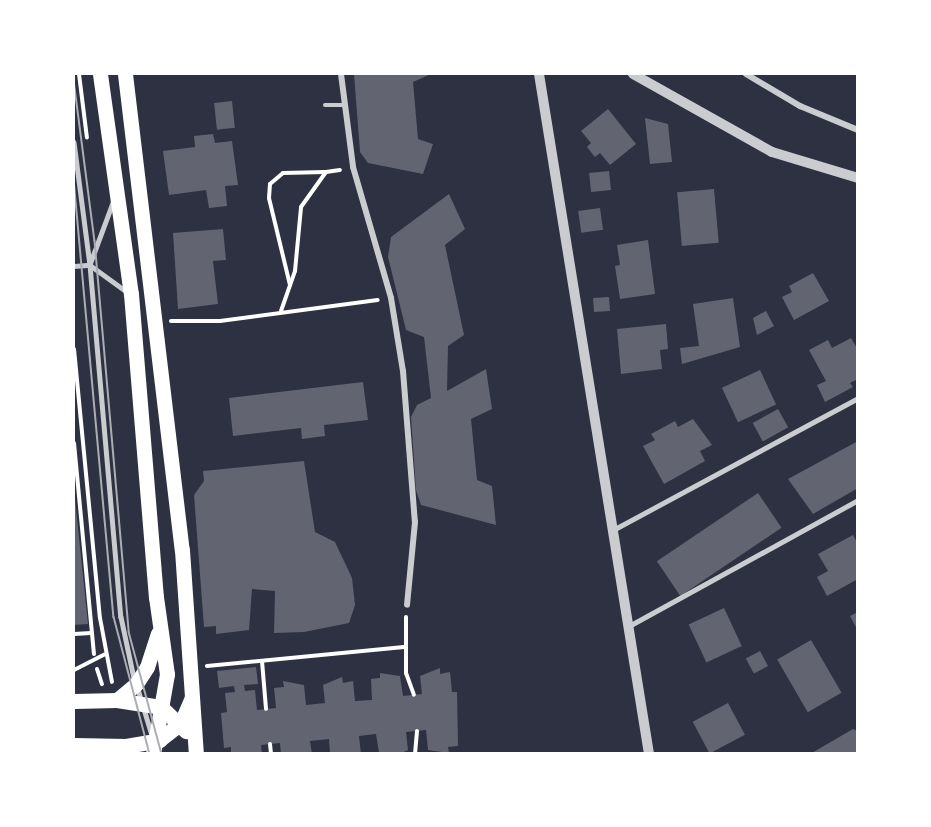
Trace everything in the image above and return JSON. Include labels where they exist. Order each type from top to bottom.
[{"type":"main road","points":[[100,74],[131,294],[160,625],[167,674],[155,749]]},
{"type":"main road","points":[[125,74],[156,321],[192,668],[196,752]]},
{"type":"main road","points":[[117,700],[136,684],[153,652],[160,625]]},
{"type":"main road","points":[[155,749],[181,723],[193,687]]},
{"type":"main road","points":[[74,701],[117,700],[161,707],[181,723],[196,752]]},
{"type":"main road","points":[[74,745],[155,749]]},
{"type":"street","points":[[341,74],[353,168],[391,298],[403,371],[415,522],[407,605]]},
{"type":"street","points":[[539,74],[649,753]]},
{"type":"street","points":[[633,74],[772,152],[858,178]]},
{"type":"street","points":[[746,74],[790,101],[858,130]]},
{"type":"lane","points":[[325,105],[344,105]]},
{"type":"lane","points":[[74,142],[90,265],[120,617],[155,749]]},
{"type":"lane","points":[[90,265],[117,192]]},
{"type":"lane","points":[[74,266],[90,265],[131,294]]},
{"type":"lane","points":[[613,530],[858,398]]},
{"type":"lane","points":[[628,626],[858,500]]},
{"type":"path","points":[[290,287],[269,188],[283,173],[326,172],[353,168]]},
{"type":"path","points":[[282,311],[295,271],[301,207],[326,172]]},
{"type":"path","points":[[156,321],[220,321],[391,298]]},
{"type":"path","points":[[74,349],[104,655],[112,682]]},
{"type":"path","points":[[74,443],[94,654]]},
{"type":"path","points":[[407,605],[404,647],[406,673],[414,695]]},
{"type":"path","points":[[74,634],[91,633]]},
{"type":"path","points":[[192,668],[404,647]]},
{"type":"path","points":[[74,670],[104,655]]},
{"type":"path","points":[[262,661],[266,709]]},
{"type":"path","points":[[97,669],[102,685]]},
{"type":"path","points":[[415,753],[417,731]]},
{"type":"path","points":[[270,744],[271,753]]},
{"type":"building","points":[[354,74],[431,74],[413,82],[418,139],[433,144],[423,174],[368,163],[360,152]]},
{"type":"building","points":[[232,101],[235,128],[217,130],[214,103]]},
{"type":"building","points":[[608,109],[636,144],[610,165],[600,153],[595,157],[587,147],[591,143],[581,131]]},
{"type":"building","points":[[645,118],[668,124],[672,162],[650,164]]},
{"type":"building","points":[[213,134],[215,143],[232,141],[238,185],[225,186],[227,206],[209,208],[206,190],[169,195],[163,151],[195,147],[194,136]]},
{"type":"building","points":[[609,171],[611,190],[591,192],[589,173]]},
{"type":"building","points":[[714,189],[719,243],[682,246],[677,192]]},
{"type":"building","points":[[449,194],[465,229],[445,245],[464,335],[448,346],[447,391],[486,369],[492,409],[471,419],[477,480],[492,486],[496,525],[421,505],[416,490],[411,417],[417,405],[431,398],[424,337],[406,330],[388,257],[391,237]]},
{"type":"building","points":[[600,208],[603,230],[581,233],[578,211]]},
{"type":"building","points":[[223,229],[226,260],[213,261],[218,304],[178,309],[173,233]]},
{"type":"building","points":[[648,240],[655,294],[620,299],[615,266],[620,265],[617,245]]},
{"type":"building","points":[[813,273],[829,301],[794,320],[782,297],[792,292],[789,286]]},
{"type":"building","points":[[609,297],[610,311],[594,312],[593,298]]},
{"type":"building","points":[[733,298],[740,347],[682,364],[680,348],[699,346],[693,304]]},
{"type":"building","points":[[766,311],[774,326],[757,335],[753,318]]},
{"type":"building","points":[[666,324],[668,349],[660,350],[662,369],[621,374],[617,329]]},
{"type":"building","points":[[851,338],[858,350],[858,379],[850,383],[853,387],[825,402],[817,385],[826,381],[809,350],[828,340],[832,348]]},
{"type":"building","points":[[760,370],[776,404],[738,422],[722,388]]},
{"type":"building","points":[[363,382],[368,420],[324,425],[325,436],[302,439],[301,428],[233,436],[229,398]]},
{"type":"building","points":[[778,409],[788,427],[763,441],[753,423]]},
{"type":"building","points":[[693,419],[712,445],[700,451],[705,461],[664,484],[643,446],[655,440],[651,434],[675,421],[678,427]]},
{"type":"building","points":[[858,441],[858,488],[813,514],[788,479]]},
{"type":"building","points":[[304,461],[315,532],[335,542],[352,578],[355,605],[349,623],[304,632],[274,633],[275,591],[252,589],[249,630],[216,634],[216,626],[204,627],[194,495],[204,481],[203,471]]},
{"type":"building","points":[[74,489],[88,624],[74,625]]},
{"type":"building","points":[[758,493],[781,528],[680,596],[657,561]]},
{"type":"building","points":[[853,535],[858,544],[858,579],[827,596],[817,577],[828,571],[818,554]]},
{"type":"building","points":[[724,608],[742,646],[706,663],[689,624]]},
{"type":"building","points":[[858,612],[858,631],[850,616]]},
{"type":"building","points":[[811,640],[842,693],[808,712],[777,660]]},
{"type":"building","points":[[760,651],[768,666],[754,674],[746,659]]},
{"type":"building","points":[[256,667],[258,684],[244,685],[245,691],[255,690],[257,710],[276,708],[274,688],[284,687],[283,681],[304,685],[306,705],[325,703],[323,685],[342,677],[343,683],[353,681],[355,701],[372,700],[371,679],[380,678],[380,673],[400,676],[403,696],[422,694],[420,676],[440,668],[440,674],[450,672],[452,692],[457,692],[458,746],[448,747],[449,753],[428,750],[426,730],[406,732],[408,750],[399,754],[379,753],[376,734],[359,736],[361,754],[330,754],[329,739],[310,741],[312,754],[281,754],[280,743],[261,745],[262,754],[231,754],[231,747],[224,748],[221,713],[227,712],[225,693],[235,692],[234,686],[219,688],[217,671]]},
{"type":"building","points":[[728,703],[745,735],[710,754],[693,722]]},
{"type":"building","points":[[853,729],[858,731],[858,754],[810,754]]},
{"type":"tram line","points":[[74,80],[95,241],[129,632],[162,754]]},
{"type":"tram line","points":[[74,179],[114,617],[150,754]]}]
